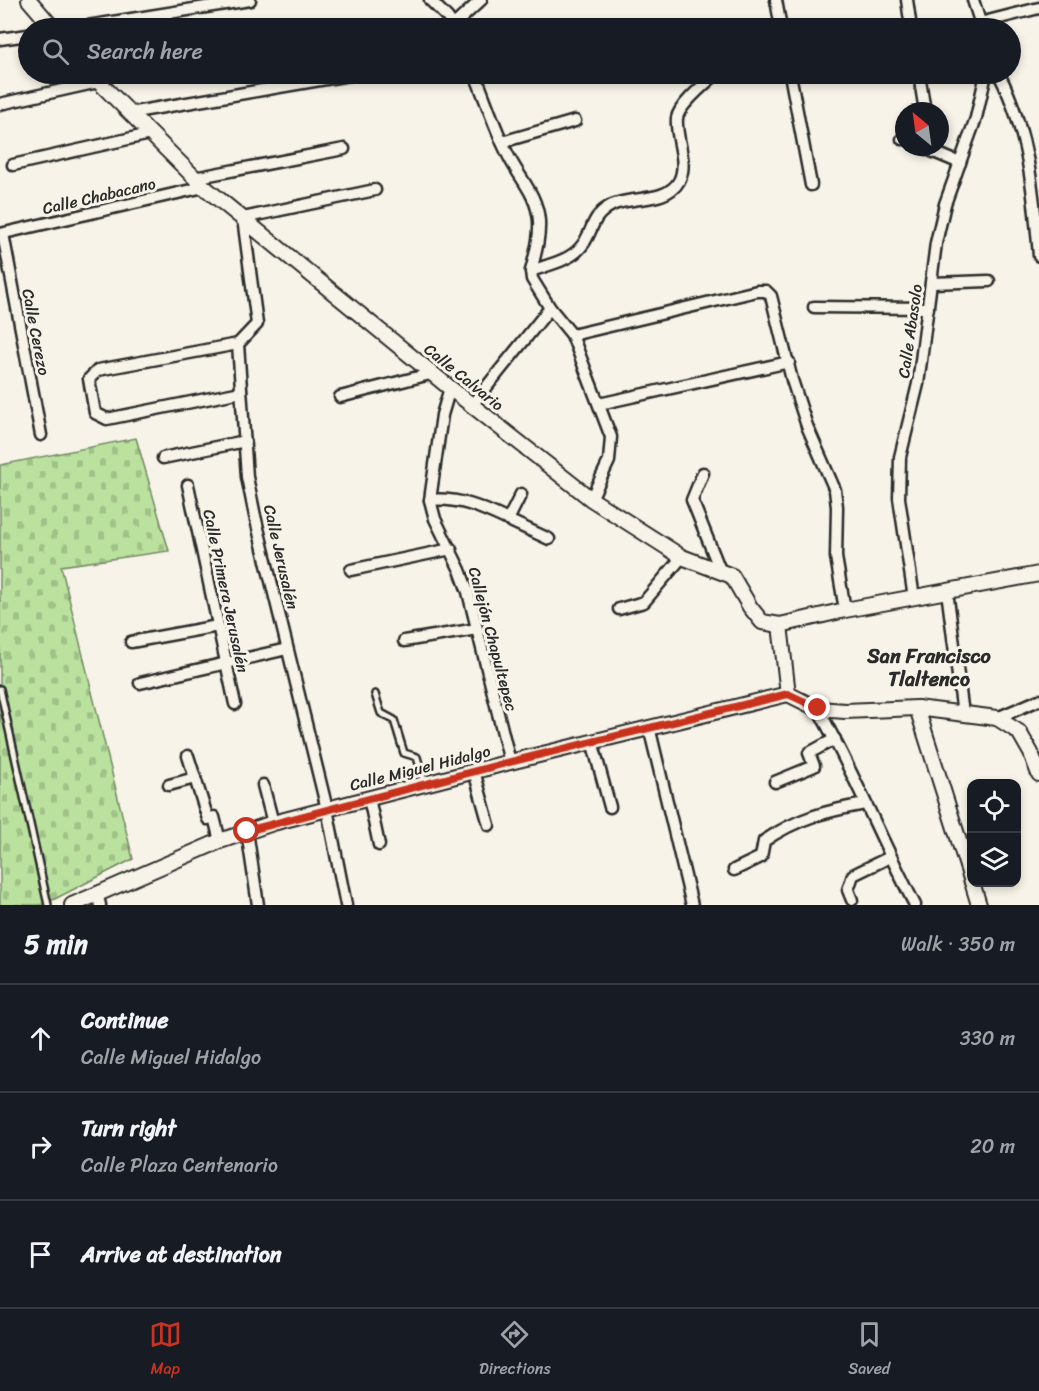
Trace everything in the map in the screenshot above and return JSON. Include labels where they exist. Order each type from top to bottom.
[{"type":"street","points":[[29,0],[44,18]]},
{"type":"street","points":[[138,18],[250,0]]},
{"type":"street","points":[[430,0],[447,18]]},
{"type":"street","points":[[464,18],[481,0]]},
{"type":"street","points":[[776,0],[779,18]]},
{"type":"street","points":[[907,0],[910,18]]},
{"type":"street","points":[[973,0],[979,18]]},
{"type":"street","points":[[1007,18],[1039,8]]},
{"type":"street","points":[[0,39],[18,36]]},
{"type":"street","points":[[0,104],[73,84]]},
{"type":"street","name":"Calle Calvario","points":[[101,84],[199,182],[450,388],[591,500],[682,557],[732,576],[750,608],[762,622],[780,625]]},
{"type":"street","points":[[129,113],[297,84]]},
{"type":"street","points":[[479,84],[502,142],[512,163],[527,183],[534,201],[539,221],[531,272],[532,279],[550,308],[572,335],[611,437],[609,461],[591,500]]},
{"type":"street","points":[[531,272],[573,255],[583,246],[592,223],[603,211],[615,204],[669,192],[677,184],[683,172],[677,117],[684,105],[706,84]]},
{"type":"street","points":[[792,84],[812,185]]},
{"type":"street","points":[[921,84],[924,102]]},
{"type":"street","name":"Calle Abasolo","points":[[914,598],[898,498],[900,457],[918,384],[936,243],[945,204],[976,118],[984,84]]},
{"type":"street","points":[[1004,84],[1017,114],[1034,193],[1039,256]]},
{"type":"street","points":[[502,142],[575,121]]},
{"type":"street","points":[[13,165],[150,134]]},
{"type":"street","name":"Calle Chabacano","points":[[1,234],[199,182],[344,148]]},
{"type":"street","points":[[943,156],[960,163]]},
{"type":"street","points":[[241,392],[107,419],[95,413],[89,380],[98,370],[237,344],[257,324],[243,218],[375,190]]},
{"type":"street","name":"Calle Cerezo","points":[[1,234],[41,435]]},
{"type":"street","points":[[932,283],[989,281]]},
{"type":"street","points":[[572,335],[757,291],[766,291],[771,296],[792,380],[807,426],[835,490],[836,557],[845,610]]},
{"type":"street","points":[[814,307],[928,308]]},
{"type":"street","points":[[472,405],[550,308]]},
{"type":"street","name":"Calle Jerusalén","points":[[237,344],[247,477],[327,809],[345,905]]},
{"type":"street","points":[[599,404],[789,362]]},
{"type":"street","points":[[340,398],[434,373]]},
{"type":"street","name":"Callejón Chapultepec","points":[[450,388],[442,415],[430,500],[435,519],[464,581],[510,762]]},
{"type":"street","points":[[163,458],[245,441]]},
{"type":"street","points":[[703,473],[692,500],[720,570]]},
{"type":"street","name":"Calle Primera Jerusalén","points":[[188,485],[235,704]]},
{"type":"street","points":[[508,520],[521,494]]},
{"type":"street","points":[[430,500],[444,499],[477,506],[549,539]]},
{"type":"street","points":[[351,570],[451,549]]},
{"type":"street","points":[[619,609],[644,602],[682,557]]},
{"type":"street","points":[[1039,574],[845,610],[780,625],[788,694],[818,708],[845,711],[917,708],[997,718],[1019,732],[1035,754],[1039,774]]},
{"type":"street","points":[[946,591],[963,714]]},
{"type":"street","points":[[131,642],[218,626]]},
{"type":"street","points":[[404,641],[477,629]]},
{"type":"street","points":[[140,683],[287,648]]},
{"type":"street","name":"Calle Miguel Hidalgo","points":[[72,905],[98,899],[220,840],[273,823],[592,741],[788,694]]},
{"type":"street","points":[[997,718],[1039,700]]},
{"type":"street","points":[[818,708],[915,905]]},
{"type":"street","points":[[917,708],[967,866]]},
{"type":"street","points":[[649,727],[692,905]]},
{"type":"street","points":[[775,782],[814,766],[810,753],[835,739]]},
{"type":"street","points":[[592,741],[610,807]]},
{"type":"street","points":[[188,756],[208,819],[214,817],[220,840]]},
{"type":"street","points":[[474,771],[489,825]]},
{"type":"street","points":[[169,785],[195,778]]},
{"type":"street","points":[[263,785],[273,823]]},
{"type":"street","points":[[369,798],[379,845]]},
{"type":"street","points":[[734,870],[761,857],[764,841],[780,830],[822,812],[865,804]]},
{"type":"street","points":[[247,831],[258,905]]},
{"type":"street","points":[[852,900],[848,890],[852,875],[890,857]]},
{"type":"street","points":[[974,887],[979,905]]},
{"type":"lane","points":[[0,689],[48,905]]},
{"type":"lane","points":[[375,694],[381,713],[394,720],[405,753],[417,757],[425,783]]},
{"type":"green space","points":[[136,438],[169,551],[61,566],[133,859],[43,905],[0,905],[0,465]]},
{"type":"district","name":"San Francisco Tlaltenco","points":[[929,668]]},
{"type":"route","points":[[247,831],[510,762],[788,694],[818,708]]}]
